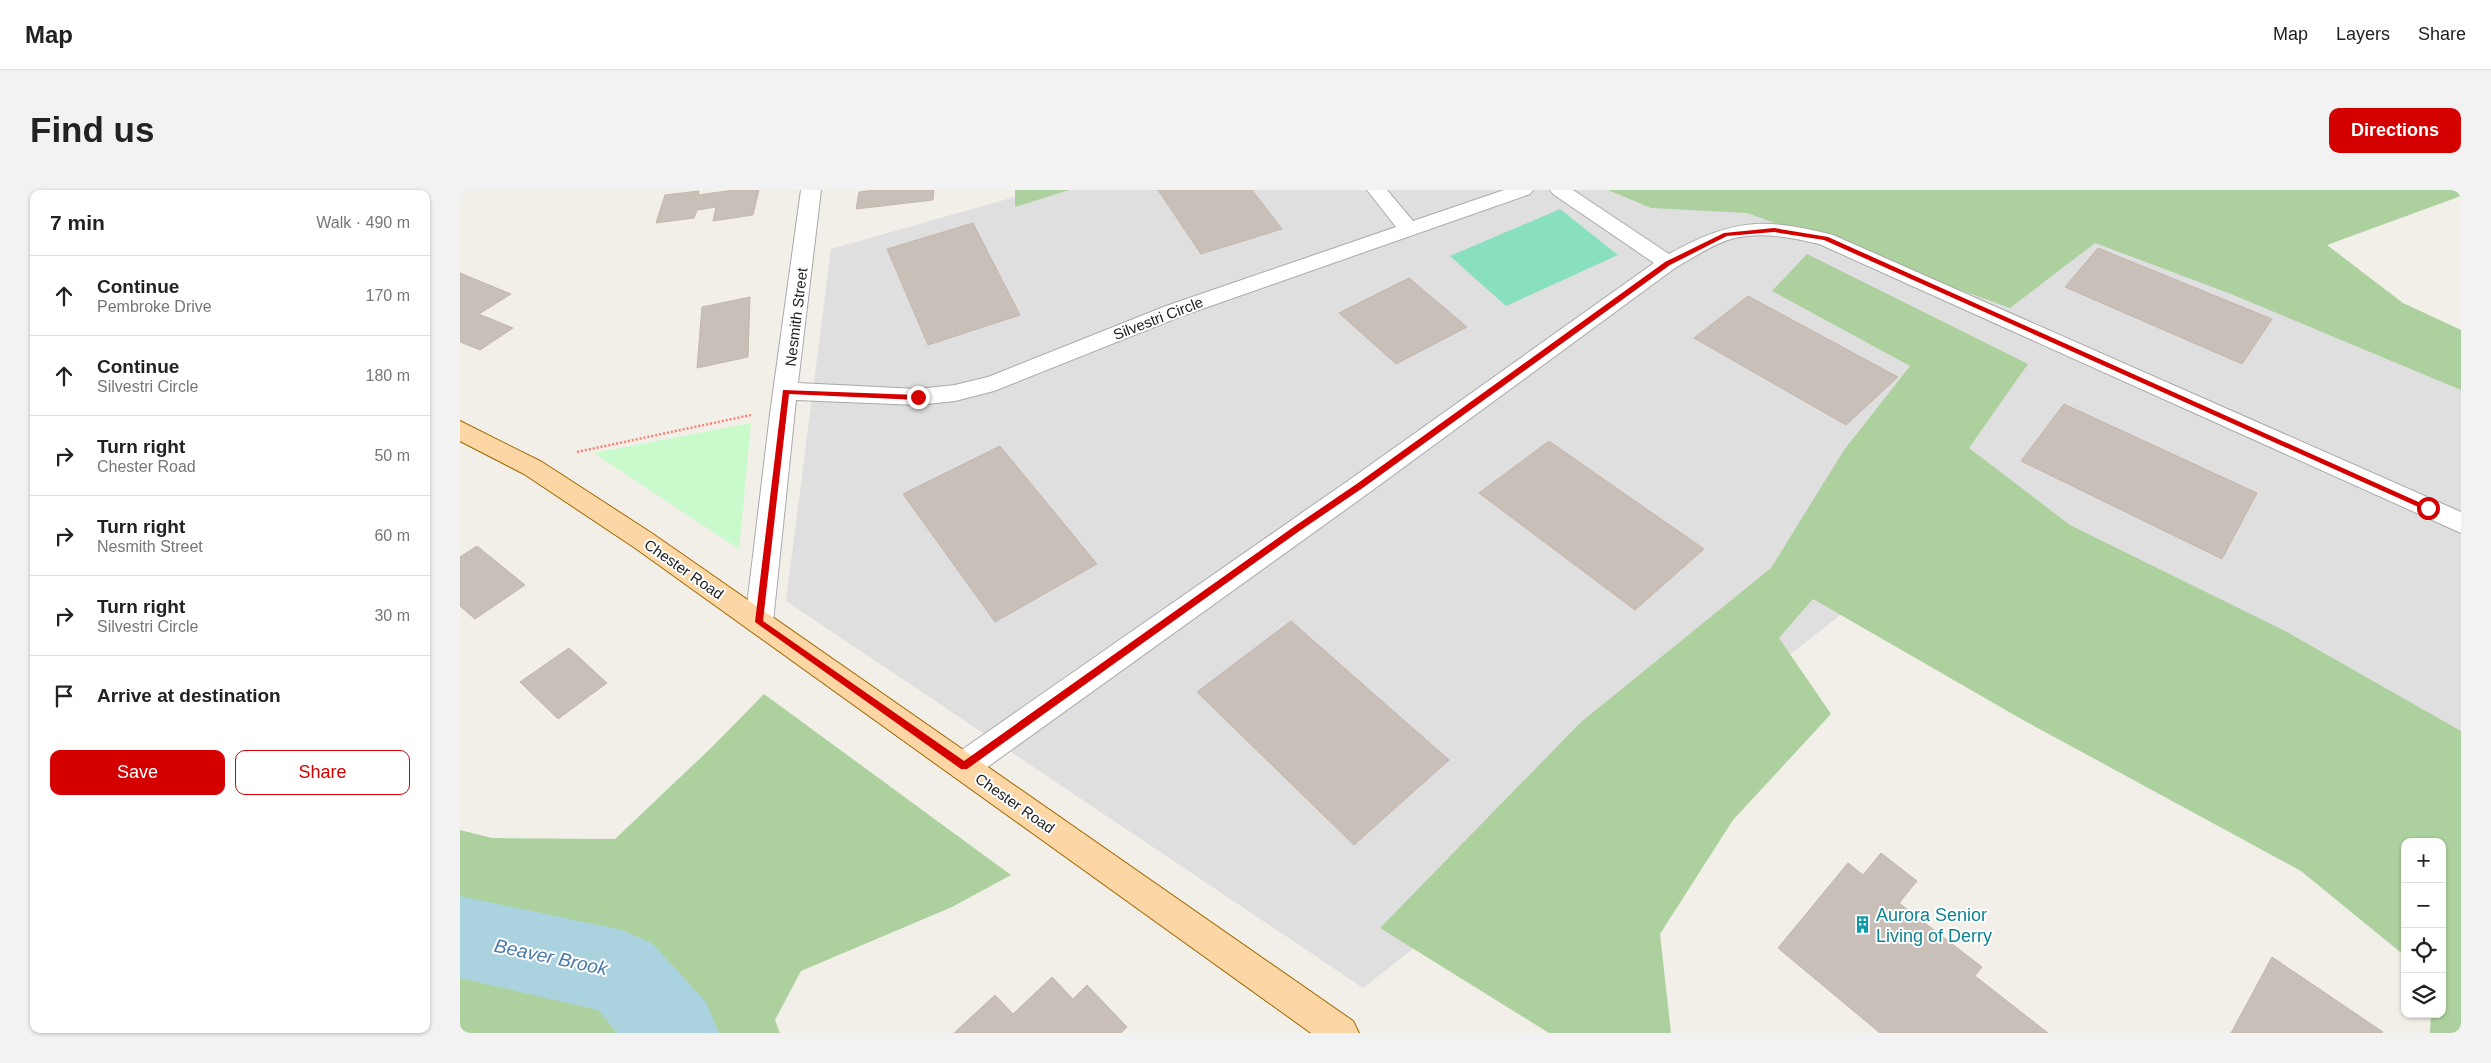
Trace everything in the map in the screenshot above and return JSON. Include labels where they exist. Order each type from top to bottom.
[{"type":"main road","name":"Chester Road","points":[[460,430],[533,468],[644,540],[1341,1033]]},
{"type":"street","name":"Nesmith Street","points":[[759,622],[811,190]]},
{"type":"street","points":[[1377,190],[1409,230]]},
{"type":"street","name":"Silvestri Circle","points":[[786,391],[918,397],[963,391],[994,383],[1174,311],[1523,190]]},
{"type":"street","points":[[1560,190],[1668,263]]},
{"type":"street","points":[[964,766],[1361,485],[1668,263],[1726,234],[1774,230],[1826,239],[2461,523]]},
{"type":"path","points":[[577,452],[752,414]]},
{"type":"shaded area","points":[[1039,190],[1959,190],[2461,379],[2461,775],[1966,517],[1363,988],[786,601],[831,249]]},
{"type":"green space","points":[[1015,190],[1069,190],[1015,207]]},
{"type":"green space","points":[[1608,190],[2461,190],[2461,196],[2327,245],[2403,303],[2461,330],[2461,390],[2231,294],[2095,243],[2010,308],[1747,213],[1651,208]]},
{"type":"green space","points":[[1560,209],[1618,255],[1506,306],[1450,256]]},
{"type":"green space","points":[[1807,254],[2028,364],[1969,448],[2070,525],[2285,631],[2461,731],[2461,1033],[2430,1033],[2431,1018],[2446,1018],[2446,838],[2401,838],[2401,953],[2301,871],[2023,720],[1813,599],[1779,638],[1831,714],[1733,820],[1660,934],[1671,1033],[1549,1033],[1380,928],[1581,722],[1771,568],[1844,450],[1910,366],[1772,291]]},
{"type":"green space","points":[[751,423],[739,549],[594,453]]},
{"type":"green space","points":[[764,694],[1011,875],[952,907],[801,971],[775,1020],[780,1033],[460,1033],[460,830],[492,838],[615,839],[712,747]]},
{"type":"building","points":[[734,190],[759,190],[753,215],[713,221],[716,207],[697,210],[694,218],[656,223],[665,195],[699,191],[698,195]]},
{"type":"building","points":[[875,190],[934,190],[933,200],[856,209],[859,192]]},
{"type":"building","points":[[1158,190],[1252,190],[1282,229],[1201,254]]},
{"type":"building","points":[[973,223],[1020,315],[928,345],[887,249]]},
{"type":"building","points":[[2098,248],[2272,319],[2242,364],[2065,287]]},
{"type":"building","points":[[460,273],[511,294],[479,314],[513,328],[480,350],[460,342]]},
{"type":"building","points":[[1409,278],[1467,327],[1396,364],[1339,313]]},
{"type":"building","points":[[1748,296],[1898,377],[1846,425],[1694,338]]},
{"type":"building","points":[[750,297],[748,357],[697,368],[702,307]]},
{"type":"building","points":[[2064,404],[2257,493],[2222,559],[2021,461]]},
{"type":"building","points":[[1549,441],[1704,549],[1635,610],[1479,493]]},
{"type":"building","points":[[1000,446],[1097,564],[995,622],[903,494]]},
{"type":"building","points":[[477,546],[525,585],[475,619],[460,606],[460,557]]},
{"type":"building","points":[[1291,621],[1449,760],[1354,845],[1197,692]]},
{"type":"building","points":[[569,648],[607,683],[558,719],[520,682]]},
{"type":"building","name":"Aurora Senior Living of Derry","points":[[1881,853],[1917,881],[1899,903],[1982,967],[1975,976],[2048,1033],[1880,1033],[1778,948],[1848,863],[1863,875]]},
{"type":"building","points":[[2272,957],[2383,1032],[2231,1033]]},
{"type":"building","points":[[1052,977],[1073,999],[1087,985],[1127,1027],[1121,1033],[954,1033],[995,995],[1013,1014]]},
{"type":"waterway","name":"Beaver Brook","points":[[460,937],[622,973],[675,1033]]},
{"type":"place","name":"Aurora Senior Living of Derry","points":[[1862,925]]},
{"type":"route","points":[[918,397],[786,391],[759,622],[964,766],[1361,485],[1668,263],[1726,234],[1774,230],[1799,232],[1826,239],[2428,508]]}]
